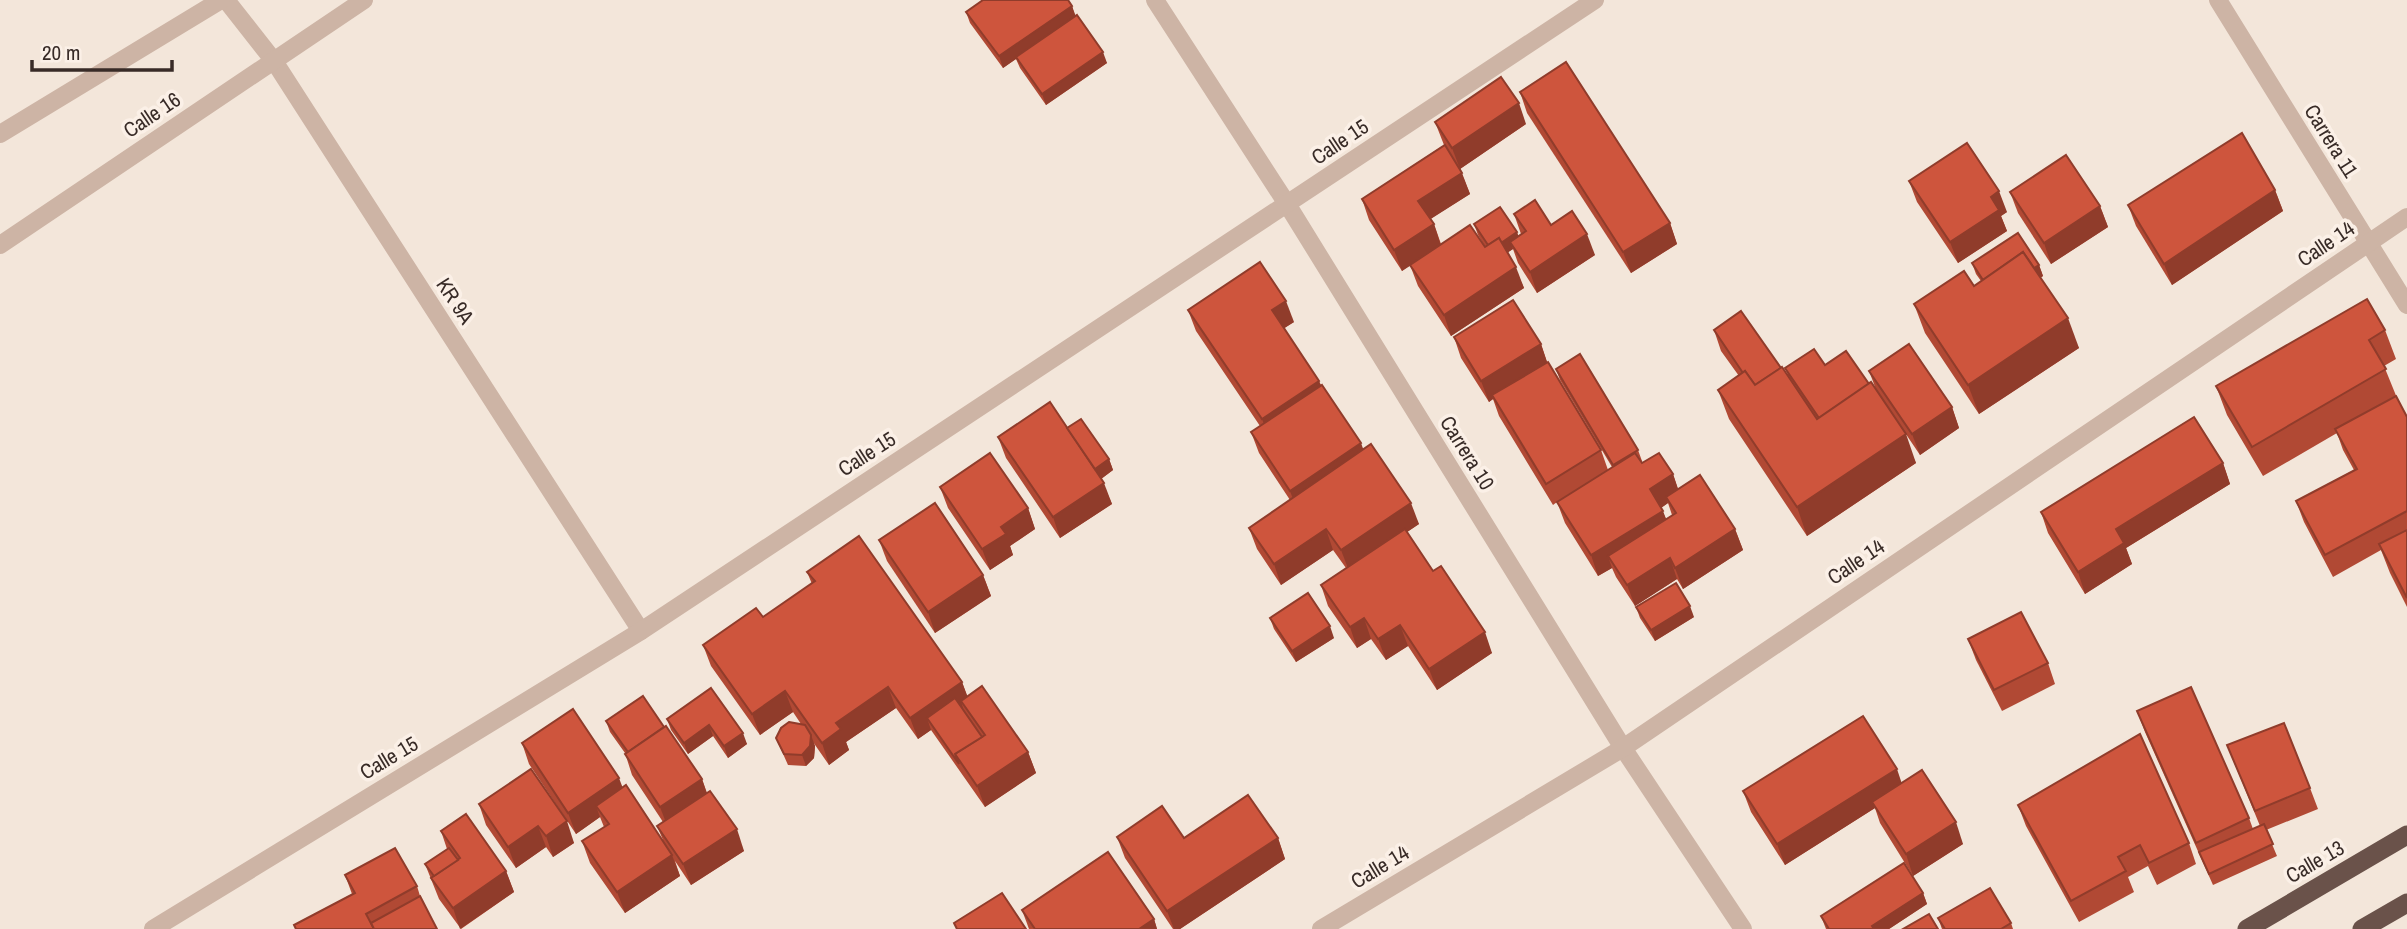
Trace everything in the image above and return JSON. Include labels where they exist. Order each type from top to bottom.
[{"type":"highway","name":"Calle 13","points":[[2247,929],[2407,835]]},
{"type":"highway","points":[[2362,929],[2407,903]]},
{"type":"street","name":"KR 9A","points":[[223,0],[274,61],[640,631]]},
{"type":"street","points":[[0,134],[223,0]]},
{"type":"street","name":"Calle 16","points":[[0,245],[364,0]]},
{"type":"street","name":"Carrera 10","points":[[1155,0],[1287,204],[1623,748],[1743,929]]},
{"type":"street","name":"Calle 15","points":[[153,929],[640,631],[1595,0]]},
{"type":"street","name":"Carrera 11","points":[[2218,0],[2407,305]]},
{"type":"street","name":"Calle 14","points":[[1321,929],[1623,748],[2407,217]]},
{"type":"building","points":[[983,0],[1068,0],[1072,6],[999,56],[966,12]]},
{"type":"building","points":[[1077,15],[1103,52],[1042,94],[1016,57]]},
{"type":"building","points":[[1566,62],[1670,223],[1623,252],[1520,92]]},
{"type":"building","points":[[1501,77],[1519,103],[1452,148],[1435,122]]},
{"type":"building","points":[[2242,133],[2275,190],[2164,264],[2128,205]]},
{"type":"building","points":[[1967,143],[1999,191],[1991,197],[1999,210],[1950,242],[1909,181]]},
{"type":"building","points":[[1445,145],[1462,173],[1418,201],[1434,224],[1394,250],[1362,199]]},
{"type":"building","points":[[2066,155],[2100,206],[2044,243],[2010,192]]},
{"type":"building","points":[[1535,200],[1551,225],[1572,211],[1587,234],[1530,272],[1510,242],[1526,231],[1514,214]]},
{"type":"building","points":[[1500,207],[1517,232],[1501,243],[1499,238],[1488,245],[1474,224]]},
{"type":"building","points":[[1470,225],[1485,247],[1499,238],[1516,267],[1444,315],[1410,265]]},
{"type":"building","points":[[2018,233],[2039,265],[2034,268],[2023,252],[1983,280],[1972,263]]},
{"type":"building","points":[[2023,252],[2068,318],[1968,385],[1914,304],[1964,271],[1974,286]]},
{"type":"building","points":[[1260,262],[1286,301],[1272,310],[1319,381],[1262,419],[1188,310]]},
{"type":"building","points":[[2367,299],[2385,330],[2369,340],[2386,369],[2252,447],[2216,386]]},
{"type":"building","points":[[1513,300],[1541,344],[1481,381],[1454,337]]},
{"type":"building","points":[[1741,311],[1781,368],[1755,385],[1745,371],[1743,373],[1714,330]]},
{"type":"building","points":[[1909,344],[1952,407],[1912,434],[1869,371]]},
{"type":"building","points":[[1814,349],[1825,365],[1846,351],[1869,384],[1819,418],[1785,368]]},
{"type":"building","points":[[1580,354],[1638,450],[1613,465],[1556,369]]},
{"type":"building","points":[[1548,362],[1601,450],[1546,484],[1492,395]]},
{"type":"building","points":[[1782,367],[1817,419],[1871,382],[1906,434],[1797,507],[1718,390],[1745,371],[1755,385]]},
{"type":"building","points":[[1322,385],[1361,443],[1290,491],[1251,432]]},
{"type":"building","points":[[2396,396],[2407,417],[2407,511],[2325,555],[2296,501],[2357,469],[2335,429]]},
{"type":"building","points":[[1050,402],[1104,483],[1053,517],[998,437]]},
{"type":"building","points":[[2194,417],[2223,463],[2116,529],[2124,543],[2078,572],[2041,512]]},
{"type":"building","points":[[1081,419],[1109,459],[1095,469],[1067,428]]},
{"type":"building","points":[[1371,444],[1411,503],[1341,550],[1326,529],[1274,564],[1249,528]]},
{"type":"building","points":[[990,453],[1028,508],[1001,527],[1006,534],[982,549],[940,487]]},
{"type":"building","points":[[1635,453],[1642,463],[1659,453],[1673,474],[1650,489],[1663,511],[1591,555],[1557,502]]},
{"type":"building","points":[[1700,475],[1735,529],[1675,568],[1670,558],[1627,585],[1608,556],[1676,513],[1666,497]]},
{"type":"building","points":[[935,503],[983,575],[928,612],[879,540]]},
{"type":"building","points":[[1405,529],[1433,571],[1441,566],[1485,632],[1429,669],[1400,625],[1378,639],[1364,618],[1350,627],[1321,585]]},
{"type":"building","points":[[2407,530],[2407,598],[2379,544]]},
{"type":"building","points":[[859,536],[962,682],[910,718],[888,687],[836,723],[841,729],[822,743],[785,691],[752,714],[703,645],[756,608],[763,617],[815,581],[807,572]]},
{"type":"building","points":[[1676,583],[1690,606],[1651,630],[1636,607]]},
{"type":"building","points":[[1308,593],[1330,626],[1292,651],[1270,618]]},
{"type":"building","points":[[2021,612],[2048,663],[1994,690],[1968,639]]},
{"type":"building","points":[[982,686],[1028,752],[977,786],[955,754],[985,735],[961,701]]},
{"type":"building","points":[[2191,687],[2249,818],[2196,843],[2137,711]]},
{"type":"building","points":[[711,688],[743,733],[724,746],[709,725],[684,743],[667,719]]},
{"type":"building","points":[[643,696],[664,727],[628,752],[606,721]]},
{"type":"building","points":[[955,698],[982,737],[955,754],[959,764],[927,718]]},
{"type":"building","points":[[573,709],[619,778],[568,813],[522,743]]},
{"type":"building","points":[[1863,716],[1897,769],[1777,844],[1743,791]]},
{"type":"building","points":[[789,722],[805,725],[811,735],[810,746],[802,755],[784,754],[776,738],[781,728]]},
{"type":"building","points":[[2284,723],[2310,788],[2255,811],[2227,745]]},
{"type":"building","points":[[666,726],[702,779],[660,807],[625,754]]},
{"type":"building","points":[[2140,734],[2189,843],[2149,863],[2140,845],[2118,857],[2126,871],[2071,901],[2018,805]]},
{"type":"building","points":[[531,769],[567,821],[546,836],[538,826],[508,847],[479,804]]},
{"type":"building","points":[[1922,770],[1956,822],[1906,854],[1872,802]]},
{"type":"building","points":[[626,785],[672,855],[617,892],[582,841],[609,824],[596,806]]},
{"type":"building","points":[[710,791],[737,829],[683,864],[657,826]]},
{"type":"building","points":[[1248,795],[1278,838],[1167,911],[1117,837],[1162,806],[1184,838]]},
{"type":"building","points":[[466,814],[506,871],[453,908],[431,878],[460,858],[441,831]]},
{"type":"building","points":[[2264,824],[2273,844],[2209,874],[2199,852]]},
{"type":"building","points":[[395,848],[417,886],[366,914],[374,929],[296,929],[294,925],[355,893],[345,875]]},
{"type":"building","points":[[449,848],[458,860],[434,876],[425,864]]},
{"type":"building","points":[[1108,852],[1154,919],[1139,929],[1035,929],[1022,910]]},
{"type":"building","points":[[1904,863],[1923,893],[1872,926],[1874,929],[1829,929],[1821,916]]},
{"type":"building","points":[[1990,888],[2011,923],[2001,929],[1945,929],[1938,918]]},
{"type":"building","points":[[1002,893],[1026,929],[957,929],[954,923]]},
{"type":"building","points":[[420,896],[437,929],[374,929],[371,923]]},
{"type":"building","points":[[1929,914],[1938,929],[1903,929]]}]
